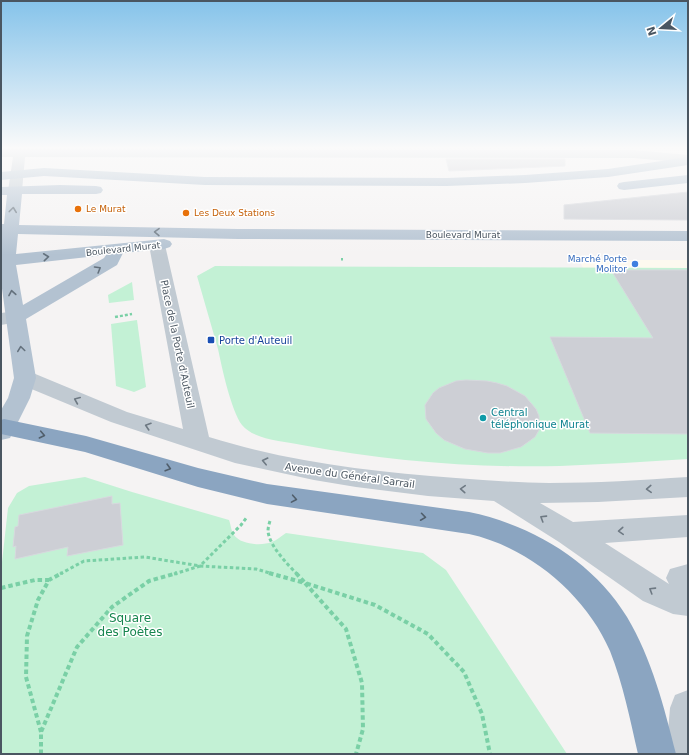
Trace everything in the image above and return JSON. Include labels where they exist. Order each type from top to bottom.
[{"type":"highway","points":[[2,428],[85,444],[212,481],[266,494],[329,505],[476,524],[514,537],[546,555],[577,580],[602,608],[613,624],[625,646],[636,676],[647,712],[657,754]]},
{"type":"main road","points":[[608,187],[636,184]]},
{"type":"main road","points":[[2,428],[19,398],[25,378],[8,318],[4,261],[8,191],[60,189],[107,190]]},
{"type":"main road","points":[[186,193],[231,195]]},
{"type":"main road","name":"Boulevard Murat","points":[[6,229],[238,234],[688,236]]},
{"type":"main road","name":"Boulevard Murat","points":[[4,261],[157,245],[238,234]]},
{"type":"main road","points":[[8,318],[111,261],[117,249]]},
{"type":"street","name":"Place de la Porte d'Auteuil","points":[[157,245],[198,442]]},
{"type":"street","name":"Avenue du Général Sarrail","points":[[25,378],[113,415],[235,454],[314,472],[428,486],[498,491],[548,493],[598,492],[688,487]]},
{"type":"street","points":[[498,491],[569,534],[654,592],[673,600],[686,585]]},
{"type":"street","points":[[569,534],[688,526]]},
{"type":"street","points":[[685,754],[688,708]]},
{"type":"path","points":[[115,317],[132,314]]},
{"type":"path","points":[[41,732],[77,648],[112,607],[148,581],[200,566],[241,526],[247,517]]},
{"type":"path","points":[[270,521],[268,531],[272,542],[282,558],[346,629],[362,683],[363,729],[356,754]]},
{"type":"path","points":[[1,588],[35,580],[49,580],[84,561],[145,557],[200,566],[256,569],[375,605],[428,634],[464,672],[482,714],[490,754]]},
{"type":"path","points":[[41,754],[41,732],[26,677],[27,636],[38,600],[49,580]]},
{"type":"shaded area","name":"Marché Porte Molitor","points":[[579,260],[688,260],[688,268],[583,268]]},
{"type":"green space","points":[[215,266],[688,268],[688,459],[560,466],[495,466],[430,462],[334,451],[278,441],[254,434],[242,425],[234,409],[197,276]]},
{"type":"green space","points":[[132,282],[134,300],[109,303],[108,295]]},
{"type":"green space","points":[[137,320],[146,387],[134,392],[116,386],[111,324]]},
{"type":"green space","name":"Square des Poètes","points":[[85,477],[229,520],[234,535],[246,543],[257,544],[272,542],[286,533],[423,553],[446,570],[567,754],[1,754],[1,571],[8,508],[17,493],[29,486]]},
{"type":"building","points":[[688,192],[688,220],[564,219],[564,205]]},
{"type":"building","points":[[611,270],[688,270],[688,434],[590,433],[550,337],[653,338]]},
{"type":"building","name":"Central téléphonique Murat","points":[[466,380],[497,383],[507,386],[525,396],[536,409],[539,416],[539,430],[535,437],[521,447],[500,453],[488,453],[465,449],[444,440],[436,433],[426,419],[425,405],[433,393],[439,388],[456,381]]},
{"type":"building","points":[[112,496],[112,504],[120,503],[123,545],[67,556],[68,547],[15,559],[16,546],[13,547],[15,527],[18,526],[19,515]]},
{"type":"place","name":"Le Murat","points":[[78,209]]},
{"type":"place","name":"Les Deux Stations","points":[[186,213]]},
{"type":"place","name":"Marché Porte Molitor","points":[[635,264]]},
{"type":"place","name":"Porte d'Auteuil","points":[[211,340]]},
{"type":"place","name":"Central téléphonique Murat","points":[[483,418]]}]
